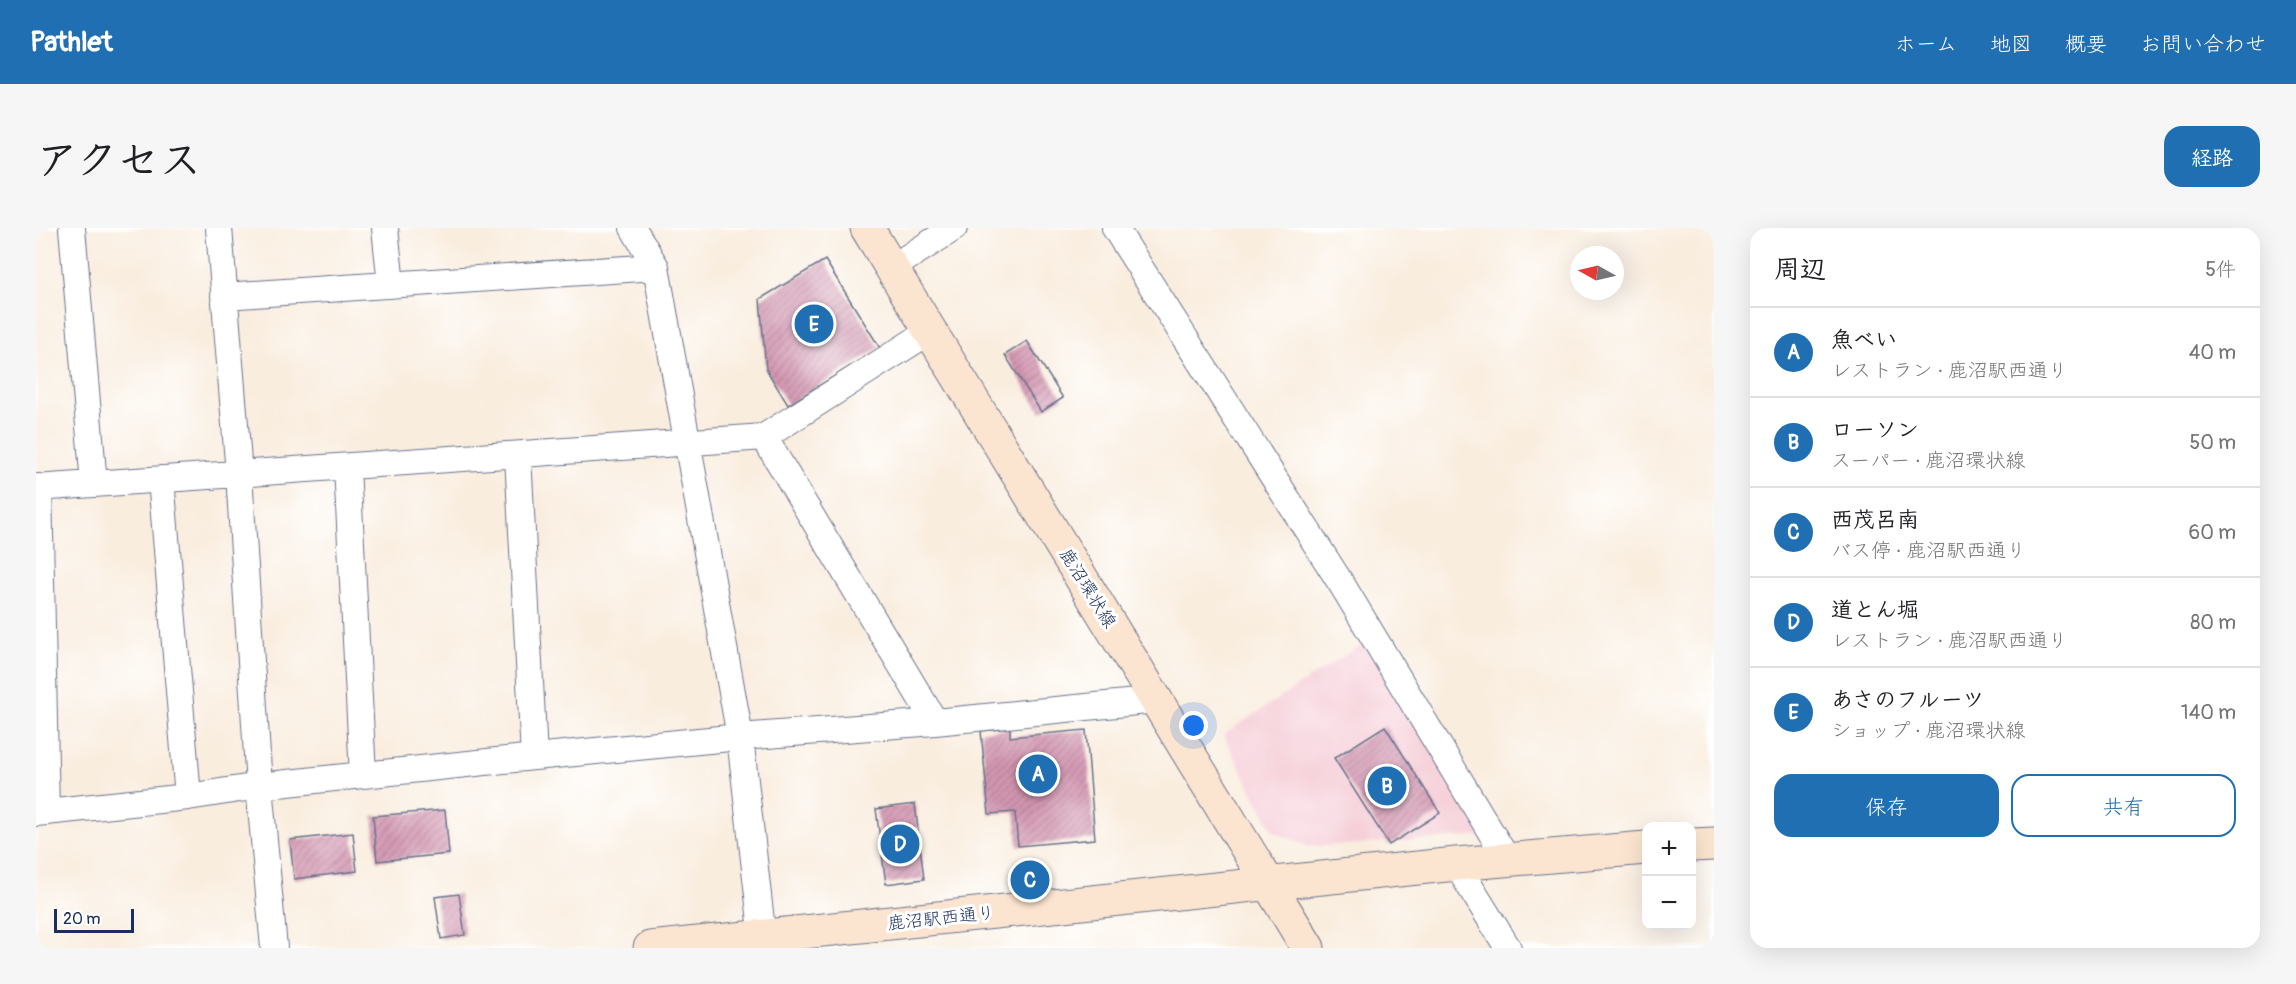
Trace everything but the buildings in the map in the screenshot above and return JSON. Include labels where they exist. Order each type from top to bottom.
[{"type":"street","points":[[72,228],[94,484]]},
{"type":"street","points":[[219,228],[239,474],[259,786],[274,948]]},
{"type":"street","points":[[385,228],[391,285]]},
{"type":"street","points":[[633,228],[656,267],[740,737],[763,942]]},
{"type":"street","name":"鹿沼環状線","points":[[867,228],[1308,948]]},
{"type":"street","points":[[891,268],[954,228]]},
{"type":"street","points":[[1116,228],[1344,588],[1507,859]]},
{"type":"street","points":[[224,296],[656,267]]},
{"type":"street","points":[[930,331],[764,437],[38,488],[41,812],[534,757],[1157,700]]},
{"type":"street","points":[[764,437],[935,722]]},
{"type":"street","points":[[518,456],[534,757]]},
{"type":"street","points":[[347,467],[363,775]]},
{"type":"street","points":[[161,479],[188,797]]},
{"type":"street","points":[[1696,845],[1714,844]]},
{"type":"street","name":"鹿沼駅西通り","points":[[650,948],[763,942],[1456,864],[1642,848]]},
{"type":"street","points":[[1456,864],[1508,948]]},
{"type":"shaded area","points":[[1368,640],[1483,836],[1309,847],[1273,831],[1223,735]]},
{"type":"place","name":"あさのフルーツ","points":[[814,324]]},
{"type":"place","name":"魚べい","points":[[1038,774]]},
{"type":"place","name":"ローソン","points":[[1387,786]]},
{"type":"place","name":"道とん堀","points":[[900,844]]},
{"type":"place","name":"西茂呂南","points":[[1030,880]]}]
